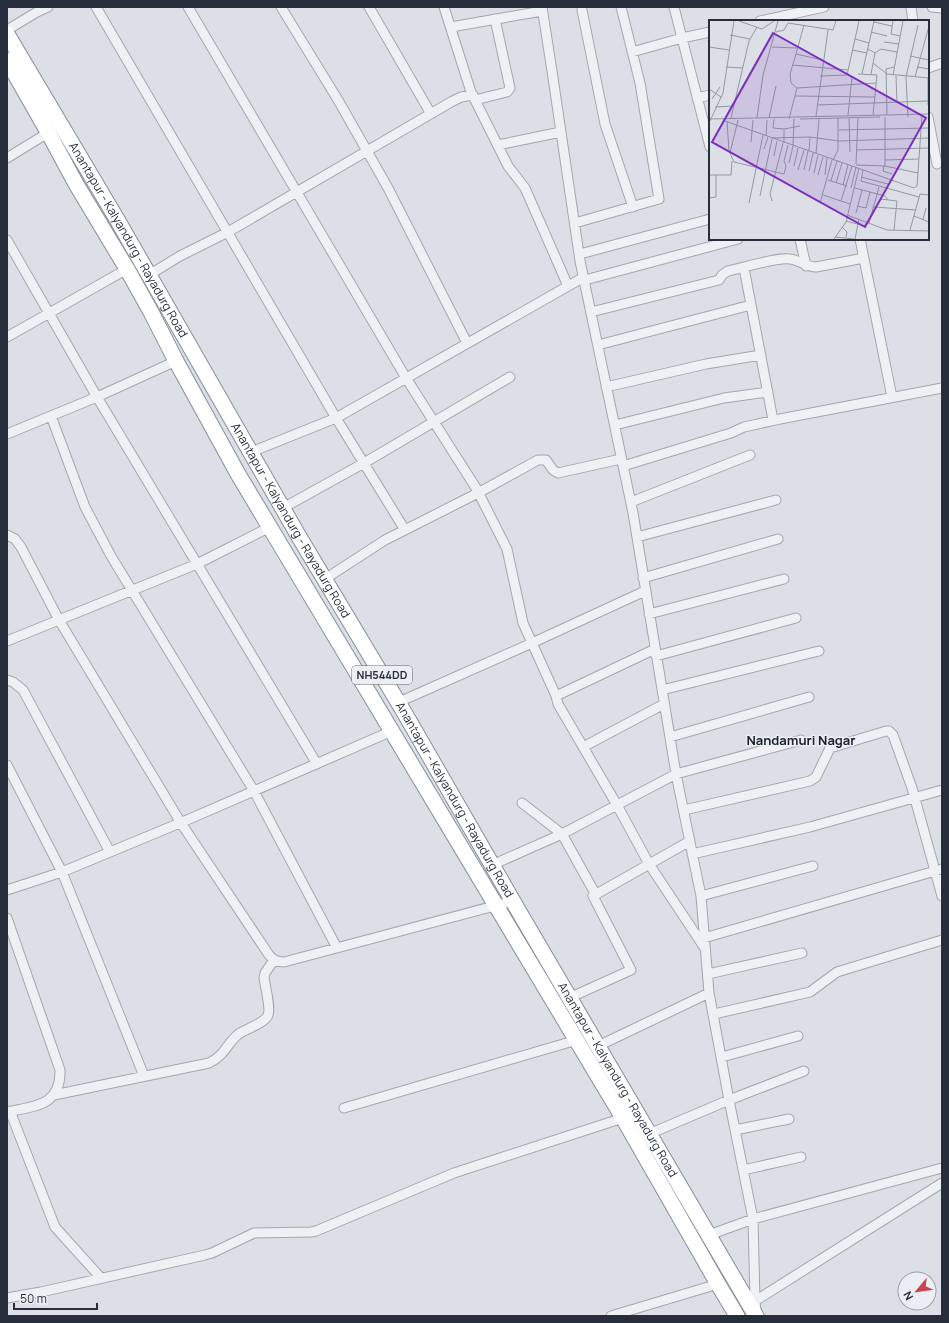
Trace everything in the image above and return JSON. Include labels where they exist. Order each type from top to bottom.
[{"type":"highway","name":"Anantapur - Kalyandurg - Rayadurg Road","points":[[7,34],[54,128],[76,184],[127,269],[238,474],[577,1040],[737,1316]]},
{"type":"highway","name":"Anantapur - Kalyandurg - Rayadurg Road","points":[[7,60],[54,128],[149,275],[283,508],[399,702],[513,901],[709,1235],[756,1311]]},
{"type":"street","points":[[7,30],[48,7]]},
{"type":"street","points":[[96,7],[336,418],[405,530]]},
{"type":"street","points":[[188,7],[406,378],[478,492],[507,549],[523,623],[556,696],[558,704],[650,864],[705,948]]},
{"type":"street","points":[[281,7],[338,100],[388,188],[467,343]]},
{"type":"street","points":[[369,7],[430,114]]},
{"type":"street","points":[[444,7],[474,98],[508,166],[526,188],[568,286]]},
{"type":"street","points":[[575,223],[659,199],[640,83],[621,7]]},
{"type":"street","points":[[674,7],[709,143]]},
{"type":"street","points":[[778,7],[782,16]]},
{"type":"street","points":[[764,20],[824,7]]},
{"type":"street","points":[[911,7],[913,20]]},
{"type":"street","points":[[932,7],[942,8]]},
{"type":"street","points":[[451,26],[542,9],[584,279],[631,502],[676,774],[700,896],[709,993],[753,1219],[756,1311]]},
{"type":"street","points":[[582,10],[605,124],[633,206]]},
{"type":"street","points":[[149,275],[180,256],[228,232],[456,99],[474,98],[507,92],[510,88],[495,19]]},
{"type":"street","points":[[632,52],[709,32]]},
{"type":"street","points":[[929,68],[942,63]]},
{"type":"street","points":[[698,98],[709,95]]},
{"type":"street","points":[[929,123],[936,164]]},
{"type":"street","points":[[7,158],[54,128]]},
{"type":"street","points":[[498,146],[561,132]]},
{"type":"street","points":[[580,254],[709,219]]},
{"type":"street","points":[[251,452],[336,418],[568,286],[584,279],[734,240]]},
{"type":"street","points":[[800,240],[806,266]]},
{"type":"street","points":[[860,240],[892,397]]},
{"type":"street","points":[[8,244],[97,397],[317,764]]},
{"type":"street","points":[[591,312],[719,280],[722,275],[728,271],[786,259],[816,268],[864,258]]},
{"type":"street","points":[[744,268],[773,420]]},
{"type":"street","points":[[7,337],[127,269]]},
{"type":"street","points":[[598,345],[751,305]]},
{"type":"street","points":[[606,387],[706,364],[761,355]]},
{"type":"street","points":[[7,434],[97,397],[176,361]]},
{"type":"street","points":[[283,508],[364,463],[510,377]]},
{"type":"street","points":[[325,579],[385,540],[538,460],[546,460],[553,470],[558,473],[622,462],[731,433],[744,427],[773,420],[942,388]]},
{"type":"street","points":[[615,425],[724,398],[768,392]]},
{"type":"street","points":[[51,416],[85,507],[111,556],[130,590],[254,791],[337,948]]},
{"type":"street","points":[[631,502],[750,455]]},
{"type":"street","points":[[637,537],[776,500]]},
{"type":"street","points":[[7,641],[197,564],[270,527]]},
{"type":"street","points":[[7,535],[15,539],[21,547],[59,620],[181,822],[269,955],[274,960],[284,962],[513,901]]},
{"type":"street","points":[[643,578],[778,539]]},
{"type":"street","points":[[649,614],[784,579]]},
{"type":"street","points":[[399,702],[645,591]]},
{"type":"street","points":[[556,696],[656,652],[796,618]]},
{"type":"street","points":[[662,690],[819,651]]},
{"type":"street","points":[[7,680],[13,682],[23,690],[110,852]]},
{"type":"street","points":[[670,737],[808,697]]},
{"type":"street","points":[[583,747],[664,704]]},
{"type":"street","points":[[7,890],[62,872],[392,731]]},
{"type":"street","points":[[684,810],[810,781],[816,777],[830,748],[889,731],[894,735],[939,870],[942,896]]},
{"type":"street","points":[[492,865],[562,834],[676,774],[801,740]]},
{"type":"street","points":[[7,764],[62,872],[144,1076]]},
{"type":"street","points":[[692,854],[810,827],[942,790]]},
{"type":"street","points":[[522,803],[562,834],[596,895]]},
{"type":"street","points":[[570,998],[631,970],[593,896],[690,841]]},
{"type":"street","points":[[700,896],[813,866]]},
{"type":"street","points":[[704,938],[939,870]]},
{"type":"street","points":[[7,918],[60,1070],[60,1081],[54,1095],[39,1105],[9,1112],[55,1227],[102,1278]]},
{"type":"street","points":[[714,1014],[810,992],[837,972],[942,940]]},
{"type":"street","points":[[708,974],[802,953]]},
{"type":"street","points":[[54,1095],[209,1063],[214,1060],[221,1055],[233,1039],[239,1034],[264,1020],[268,1016],[269,1010],[264,973],[274,960]]},
{"type":"street","points":[[598,1046],[709,993]]},
{"type":"street","points":[[722,1057],[798,1036]]},
{"type":"street","points":[[344,1108],[577,1040]]},
{"type":"street","points":[[650,1134],[729,1100],[804,1071]]},
{"type":"street","points":[[7,1298],[40,1292],[212,1253],[254,1233],[316,1231],[454,1173],[623,1118]]},
{"type":"street","points":[[735,1130],[789,1118]]},
{"type":"street","points":[[743,1170],[801,1157]]},
{"type":"street","points":[[709,1235],[753,1219],[942,1168]]},
{"type":"street","points":[[756,1311],[942,1183]]},
{"type":"street","points":[[611,1316],[631,1313],[718,1284]]},
{"type":"district","name":"Nandamuri Nagar","points":[[801,740]]}]
